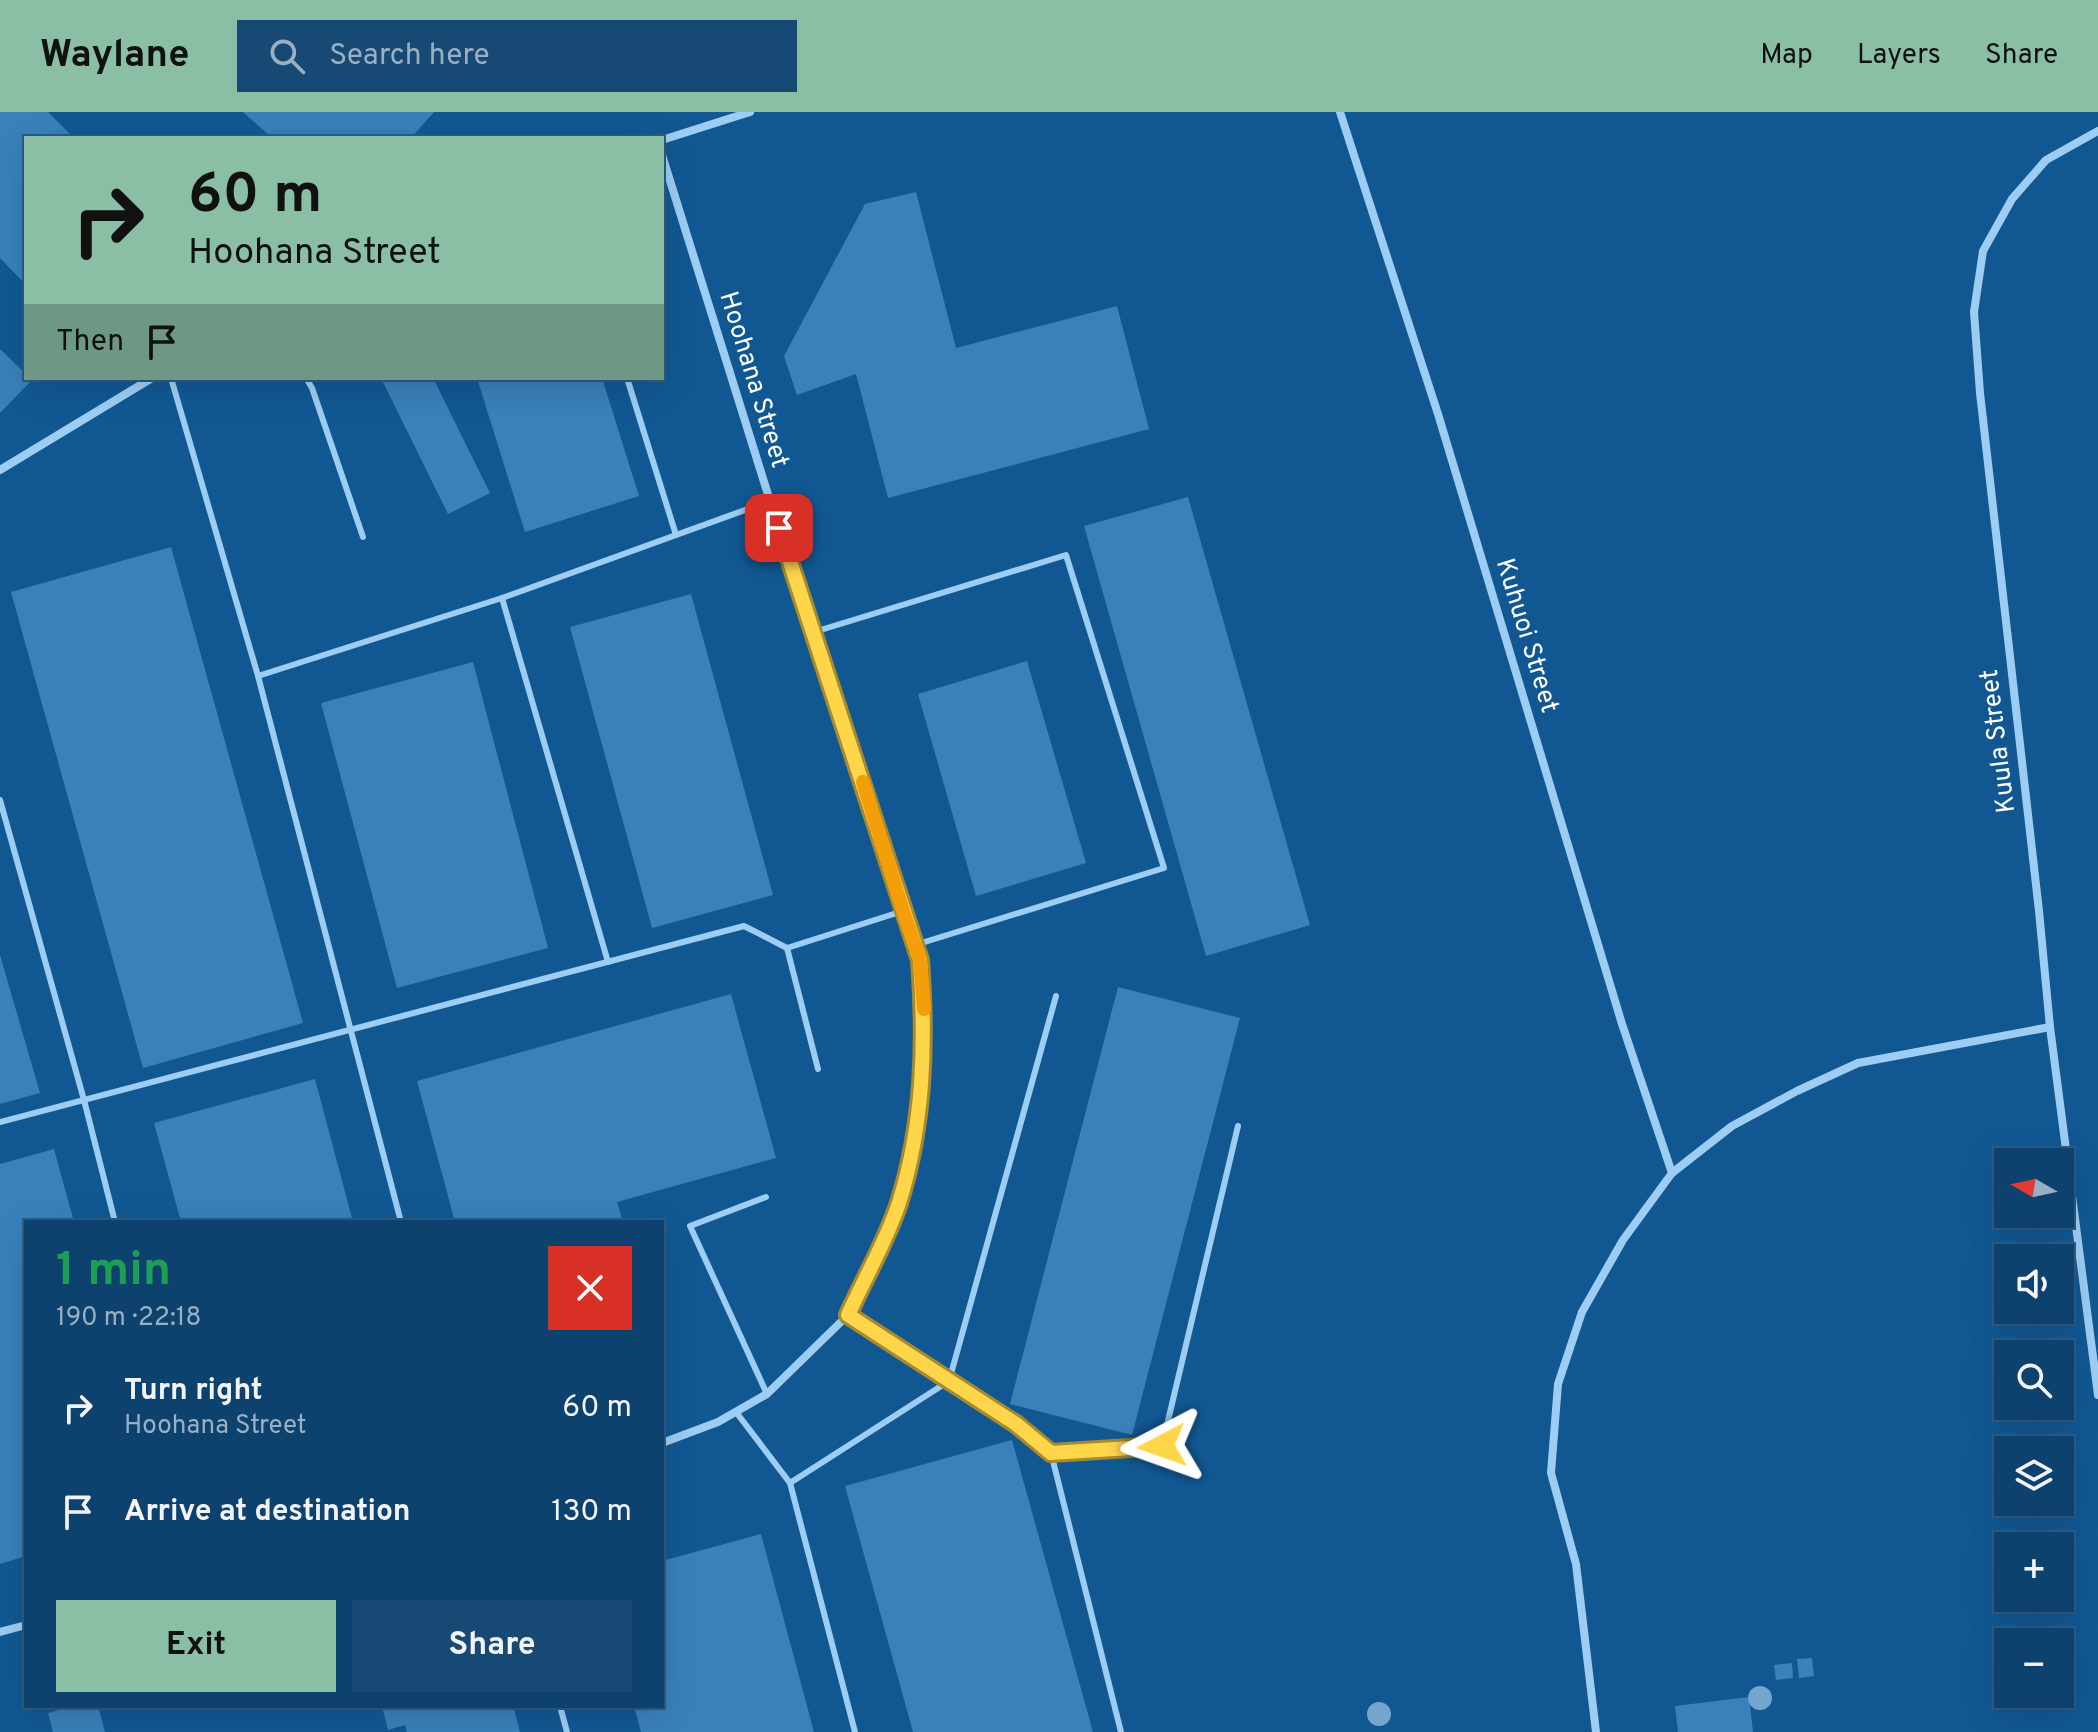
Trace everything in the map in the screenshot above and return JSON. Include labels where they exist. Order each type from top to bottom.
[{"type":"street","points":[[664,139],[750,112]]},
{"type":"street","name":"Kuhuoi Street","points":[[1340,112],[1438,414],[1622,1024],[1672,1173]]},
{"type":"street","name":"Kuula Street","points":[[2098,131],[2046,160],[2012,199],[1983,251],[1974,312],[1980,393],[2050,1027],[2098,1395]]},
{"type":"street","name":"Hoohana Street","points":[[664,161],[770,501],[855,753],[920,960],[925,1029],[919,1121],[898,1205],[848,1315],[767,1394],[718,1422],[664,1442]]},
{"type":"street","points":[[0,470],[149,380]]},
{"type":"street","points":[[1596,1732],[1576,1564],[1551,1473],[1558,1384],[1582,1312],[1623,1240],[1672,1173],[1732,1126],[1797,1091],[1858,1063],[2050,1027]]},
{"type":"street","points":[[0,1632],[24,1626]]},
{"type":"lane","points":[[172,380],[258,676],[400,1220]]},
{"type":"lane","points":[[307,380],[363,537]]},
{"type":"lane","points":[[628,380],[676,535]]},
{"type":"lane","points":[[258,676],[502,598],[770,501]]},
{"type":"lane","points":[[814,632],[1066,555],[1164,868],[915,945]]},
{"type":"lane","points":[[502,598],[608,962]]},
{"type":"lane","points":[[0,800],[114,1220]]},
{"type":"lane","points":[[0,1122],[744,926],[787,948],[903,911]]},
{"type":"lane","points":[[787,948],[818,1069]]},
{"type":"lane","points":[[790,1483],[949,1381],[1056,996]]},
{"type":"lane","points":[[1051,1453],[1162,1446],[1238,1126]]},
{"type":"lane","points":[[766,1197],[690,1226],[767,1394]]},
{"type":"lane","points":[[848,1315],[1016,1424],[1051,1453],[1121,1732]]},
{"type":"lane","points":[[736,1412],[790,1483],[855,1732]]},
{"type":"lane","points":[[561,1708],[567,1732]]},
{"type":"building","points":[[0,112],[48,112],[72,136],[24,136],[24,283],[0,258]]},
{"type":"building","points":[[243,112],[434,112],[413,136],[270,136]]},
{"type":"building","points":[[916,192],[956,348],[1117,306],[1149,429],[888,498],[856,374],[797,395],[784,356],[865,204]]},
{"type":"building","points":[[0,349],[24,372],[24,380],[32,380],[0,413]]},
{"type":"building","points":[[382,380],[434,380],[490,493],[448,514]]},
{"type":"building","points":[[478,380],[603,380],[639,496],[525,532]]},
{"type":"building","points":[[1188,497],[1310,925],[1206,956],[1084,526]]},
{"type":"building","points":[[171,547],[303,1023],[143,1068],[11,592]]},
{"type":"building","points":[[691,594],[773,895],[652,928],[570,627]]},
{"type":"building","points":[[1027,661],[1086,863],[976,896],[918,694]]},
{"type":"building","points":[[473,662],[548,948],[397,988],[321,703]]},
{"type":"building","points":[[0,955],[40,1093],[0,1104]]},
{"type":"building","points":[[1118,987],[1240,1018],[1132,1435],[1010,1404]]},
{"type":"building","points":[[731,994],[776,1158],[617,1202],[622,1220],[454,1220],[417,1081]]},
{"type":"building","points":[[315,1079],[352,1220],[180,1220],[154,1123]]},
{"type":"building","points":[[54,1149],[73,1220],[24,1220],[24,1557],[0,1564],[0,1164]]},
{"type":"building","points":[[1012,1440],[1093,1732],[913,1732],[845,1486]]},
{"type":"building","points":[[761,1534],[814,1732],[641,1732],[635,1708],[664,1708],[664,1560]]},
{"type":"building","points":[[1812,1658],[1814,1676],[1799,1678],[1797,1659]]},
{"type":"building","points":[[1792,1663],[1793,1678],[1776,1680],[1774,1665]]},
{"type":"building","points":[[1749,1697],[1753,1732],[1678,1732],[1675,1706]]},
{"type":"building","points":[[67,1708],[99,1708],[105,1732],[53,1732],[48,1713]]},
{"type":"building","points":[[382,1708],[514,1708],[520,1732],[407,1732],[405,1725],[388,1730]]},
{"type":"slow traffic","points":[[863,782],[920,960],[924,1009]]},
{"type":"route","points":[[779,528],[855,753],[920,960],[925,1029],[919,1121],[898,1205],[848,1315],[1016,1424],[1051,1453],[1162,1446]]}]
